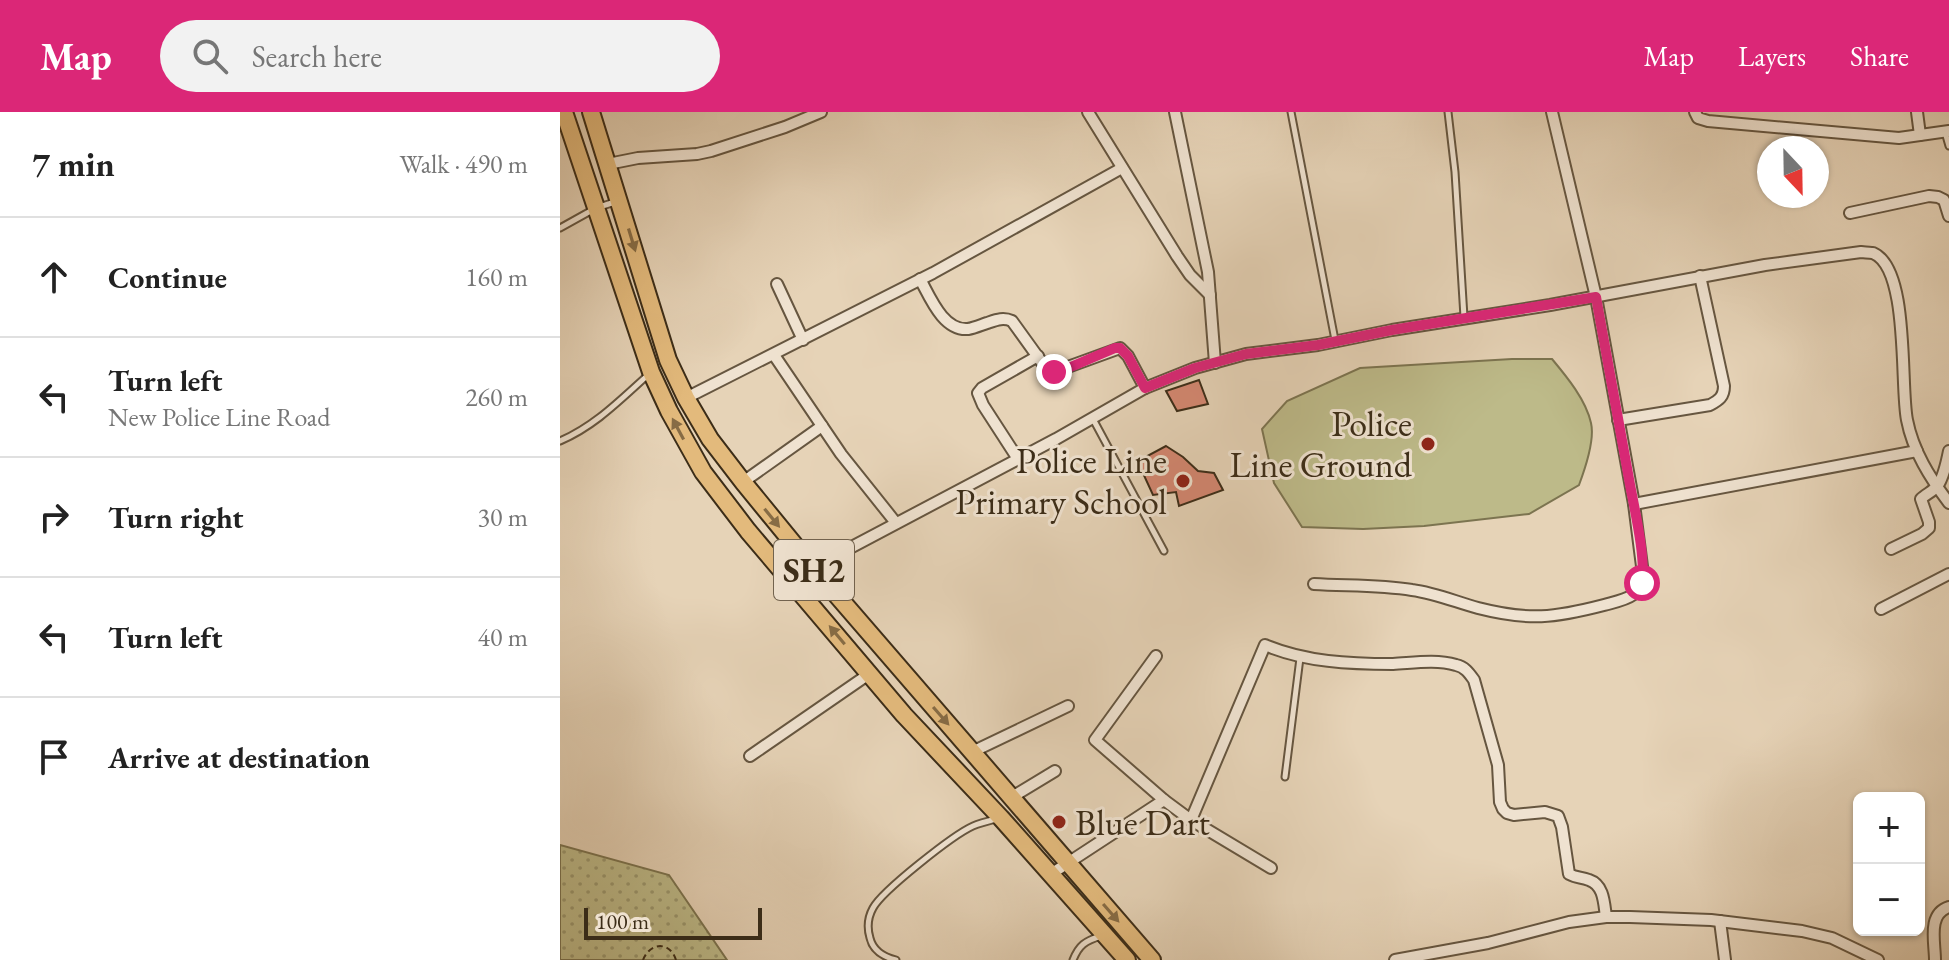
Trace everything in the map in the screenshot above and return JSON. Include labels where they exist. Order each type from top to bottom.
[{"type":"main road","name":"SH2","points":[[564,112],[651,372],[703,472],[904,715],[1001,818],[1127,960]]},
{"type":"main road","name":"SH2","points":[[591,112],[668,360],[710,439],[815,570],[1152,960]]},
{"type":"street","points":[[608,164],[711,151],[821,112]]},
{"type":"street","points":[[1088,112],[1190,275],[1210,295]]},
{"type":"street","points":[[1175,112],[1204,248],[1215,363]]},
{"type":"street","points":[[1314,584],[1414,590],[1504,614],[1545,617],[1625,599],[1636,593],[1642,583],[1634,504],[1596,297],[1552,112]]},
{"type":"street","points":[[1695,112],[1698,118],[1708,121],[1857,135],[1899,138],[1947,132]]},
{"type":"street","points":[[1917,112],[1920,135]]},
{"type":"street","points":[[686,398],[920,279],[1122,168]]},
{"type":"street","points":[[1850,213],[1929,196],[1946,197],[1949,216]]},
{"type":"street","points":[[815,570],[848,549],[1145,388],[1195,368],[1246,354],[1596,297],[1765,265],[1861,252],[1873,253],[1881,259],[1892,280],[1902,332],[1907,420],[1917,451],[1949,503]]},
{"type":"street","points":[[1618,420],[1710,405],[1724,395],[1700,276]]},
{"type":"street","points":[[920,279],[936,308],[955,326],[964,329],[999,319],[1012,321],[1048,369],[1054,372],[1120,348],[1128,356],[1145,388]]},
{"type":"street","points":[[777,284],[803,340]]},
{"type":"street","points":[[774,355],[841,454],[896,523]]},
{"type":"street","points":[[1018,459],[978,393],[1038,356]]},
{"type":"street","points":[[743,482],[822,426]]},
{"type":"street","points":[[1634,504],[1917,451]]},
{"type":"street","points":[[1891,549],[1929,528],[1921,499],[1937,487],[1949,451]]},
{"type":"street","points":[[1881,609],[1949,574]]},
{"type":"street","points":[[1191,820],[1265,645],[1284,654],[1322,661],[1366,664],[1441,662],[1458,665],[1468,671],[1474,680],[1498,765],[1503,809],[1514,815],[1545,812],[1558,816],[1569,874],[1587,878],[1600,888],[1606,917]]},
{"type":"street","points":[[1156,656],[1095,740],[1191,820],[1271,868]]},
{"type":"street","points":[[750,756],[869,674]]},
{"type":"street","points":[[972,752],[1068,706]]},
{"type":"street","points":[[1012,797],[1055,771]]},
{"type":"street","points":[[1051,874],[1164,800]]},
{"type":"street","points":[[1935,960],[1934,922],[1937,914],[1949,907]]},
{"type":"street","points":[[1395,960],[1488,943],[1569,922],[1606,917],[1720,921],[1802,931],[1832,938],[1878,960]]},
{"type":"street","points":[[1720,921],[1725,960]]},
{"type":"lane","points":[[1291,112],[1335,341]]},
{"type":"lane","points":[[1448,112],[1464,318]]},
{"type":"lane","points":[[1947,132],[1949,146]]},
{"type":"lane","points":[[560,228],[596,208],[619,200]]},
{"type":"lane","points":[[560,441],[599,419],[651,372]]},
{"type":"lane","points":[[1092,418],[1164,551]]},
{"type":"lane","points":[[1285,777],[1300,657]]},
{"type":"lane","points":[[896,960],[878,952],[871,943],[869,917],[874,905],[953,839],[973,826],[1001,818]]},
{"type":"lane","points":[[1073,960],[1079,946],[1105,935]]},
{"type":"path","points":[[643,960],[648,950],[658,946],[672,951],[676,960]]},
{"type":"shaded area","name":"Police Line Ground","points":[[1552,359],[1585,406],[1592,438],[1579,485],[1529,514],[1424,526],[1363,529],[1302,527],[1274,483],[1262,429],[1287,401],[1360,368]]},
{"type":"shaded area","points":[[560,845],[669,875],[727,960],[560,960]]},
{"type":"building","points":[[1199,380],[1208,404],[1177,411],[1166,391]]},
{"type":"building","name":"Police Line Primary School","points":[[1166,446],[1198,471],[1214,473],[1223,490],[1179,506],[1176,492],[1153,495],[1136,462]]},
{"type":"place","name":"Police Line Ground","points":[[1428,444]]},
{"type":"place","name":"Police Line Primary School","points":[[1183,481]]},
{"type":"place","name":"Blue Dart","points":[[1059,822]]},
{"type":"route","points":[[1054,372],[1120,348],[1125,351],[1145,388],[1195,368],[1246,354],[1318,345],[1596,297],[1634,504],[1642,583]]}]
